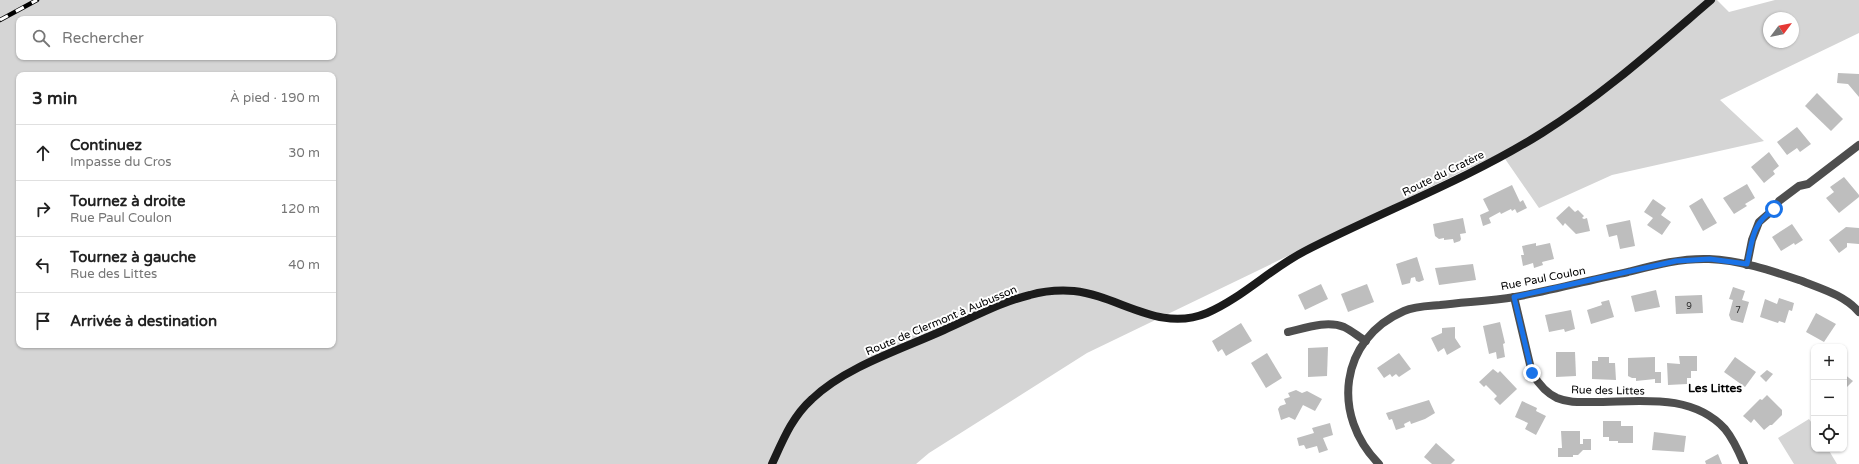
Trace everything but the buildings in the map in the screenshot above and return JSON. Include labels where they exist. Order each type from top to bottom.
[{"type":"main road","name":"Route du Cratère","points":[[1162,319],[1190,319],[1209,312],[1232,300],[1276,268],[1301,253],[1456,179],[1523,144],[1558,123],[1604,90],[1711,0]]},
{"type":"main road","name":"Route de Clermont à Aubusson","points":[[772,464],[786,433],[799,412],[818,393],[835,381],[884,357],[1012,300],[1042,292],[1073,291],[1096,296],[1162,319]]},
{"type":"street","points":[[1747,264],[1756,227],[1761,219],[1774,209],[1779,201],[1799,186],[1808,184],[1859,145]]},
{"type":"street","name":"Rue Paul Coulon","points":[[1379,464],[1367,450],[1354,428],[1348,403],[1350,375],[1353,364],[1366,342],[1388,320],[1413,308],[1514,297],[1676,261],[1710,259],[1747,264],[1837,294],[1848,301],[1859,312]]},
{"type":"street","name":"Rue des Littes","points":[[1514,297],[1532,373],[1539,384],[1548,392],[1557,398],[1575,402],[1672,402],[1689,405],[1713,418],[1725,430],[1736,446],[1744,464]]},
{"type":"street","points":[[1288,332],[1305,327],[1334,325],[1344,327],[1366,342]]},
{"type":"shaded area","points":[[0,0],[1717,0],[1729,12],[1775,0],[1859,0],[1859,33],[1720,100],[1764,141],[1612,175],[1539,208],[1501,153],[1087,353],[929,453],[916,464],[0,464]]},
{"type":"shaded area","points":[[1809,419],[1811,422],[1811,452],[1830,452],[1837,464],[1794,464],[1778,438]]},
{"type":"railway","points":[[0,20],[37,0]]},
{"type":"district","name":"Les Littes","points":[[1715,388]]},
{"type":"route","points":[[1532,373],[1514,297],[1676,261],[1710,259],[1747,264],[1756,227],[1763,216],[1774,209]]}]
